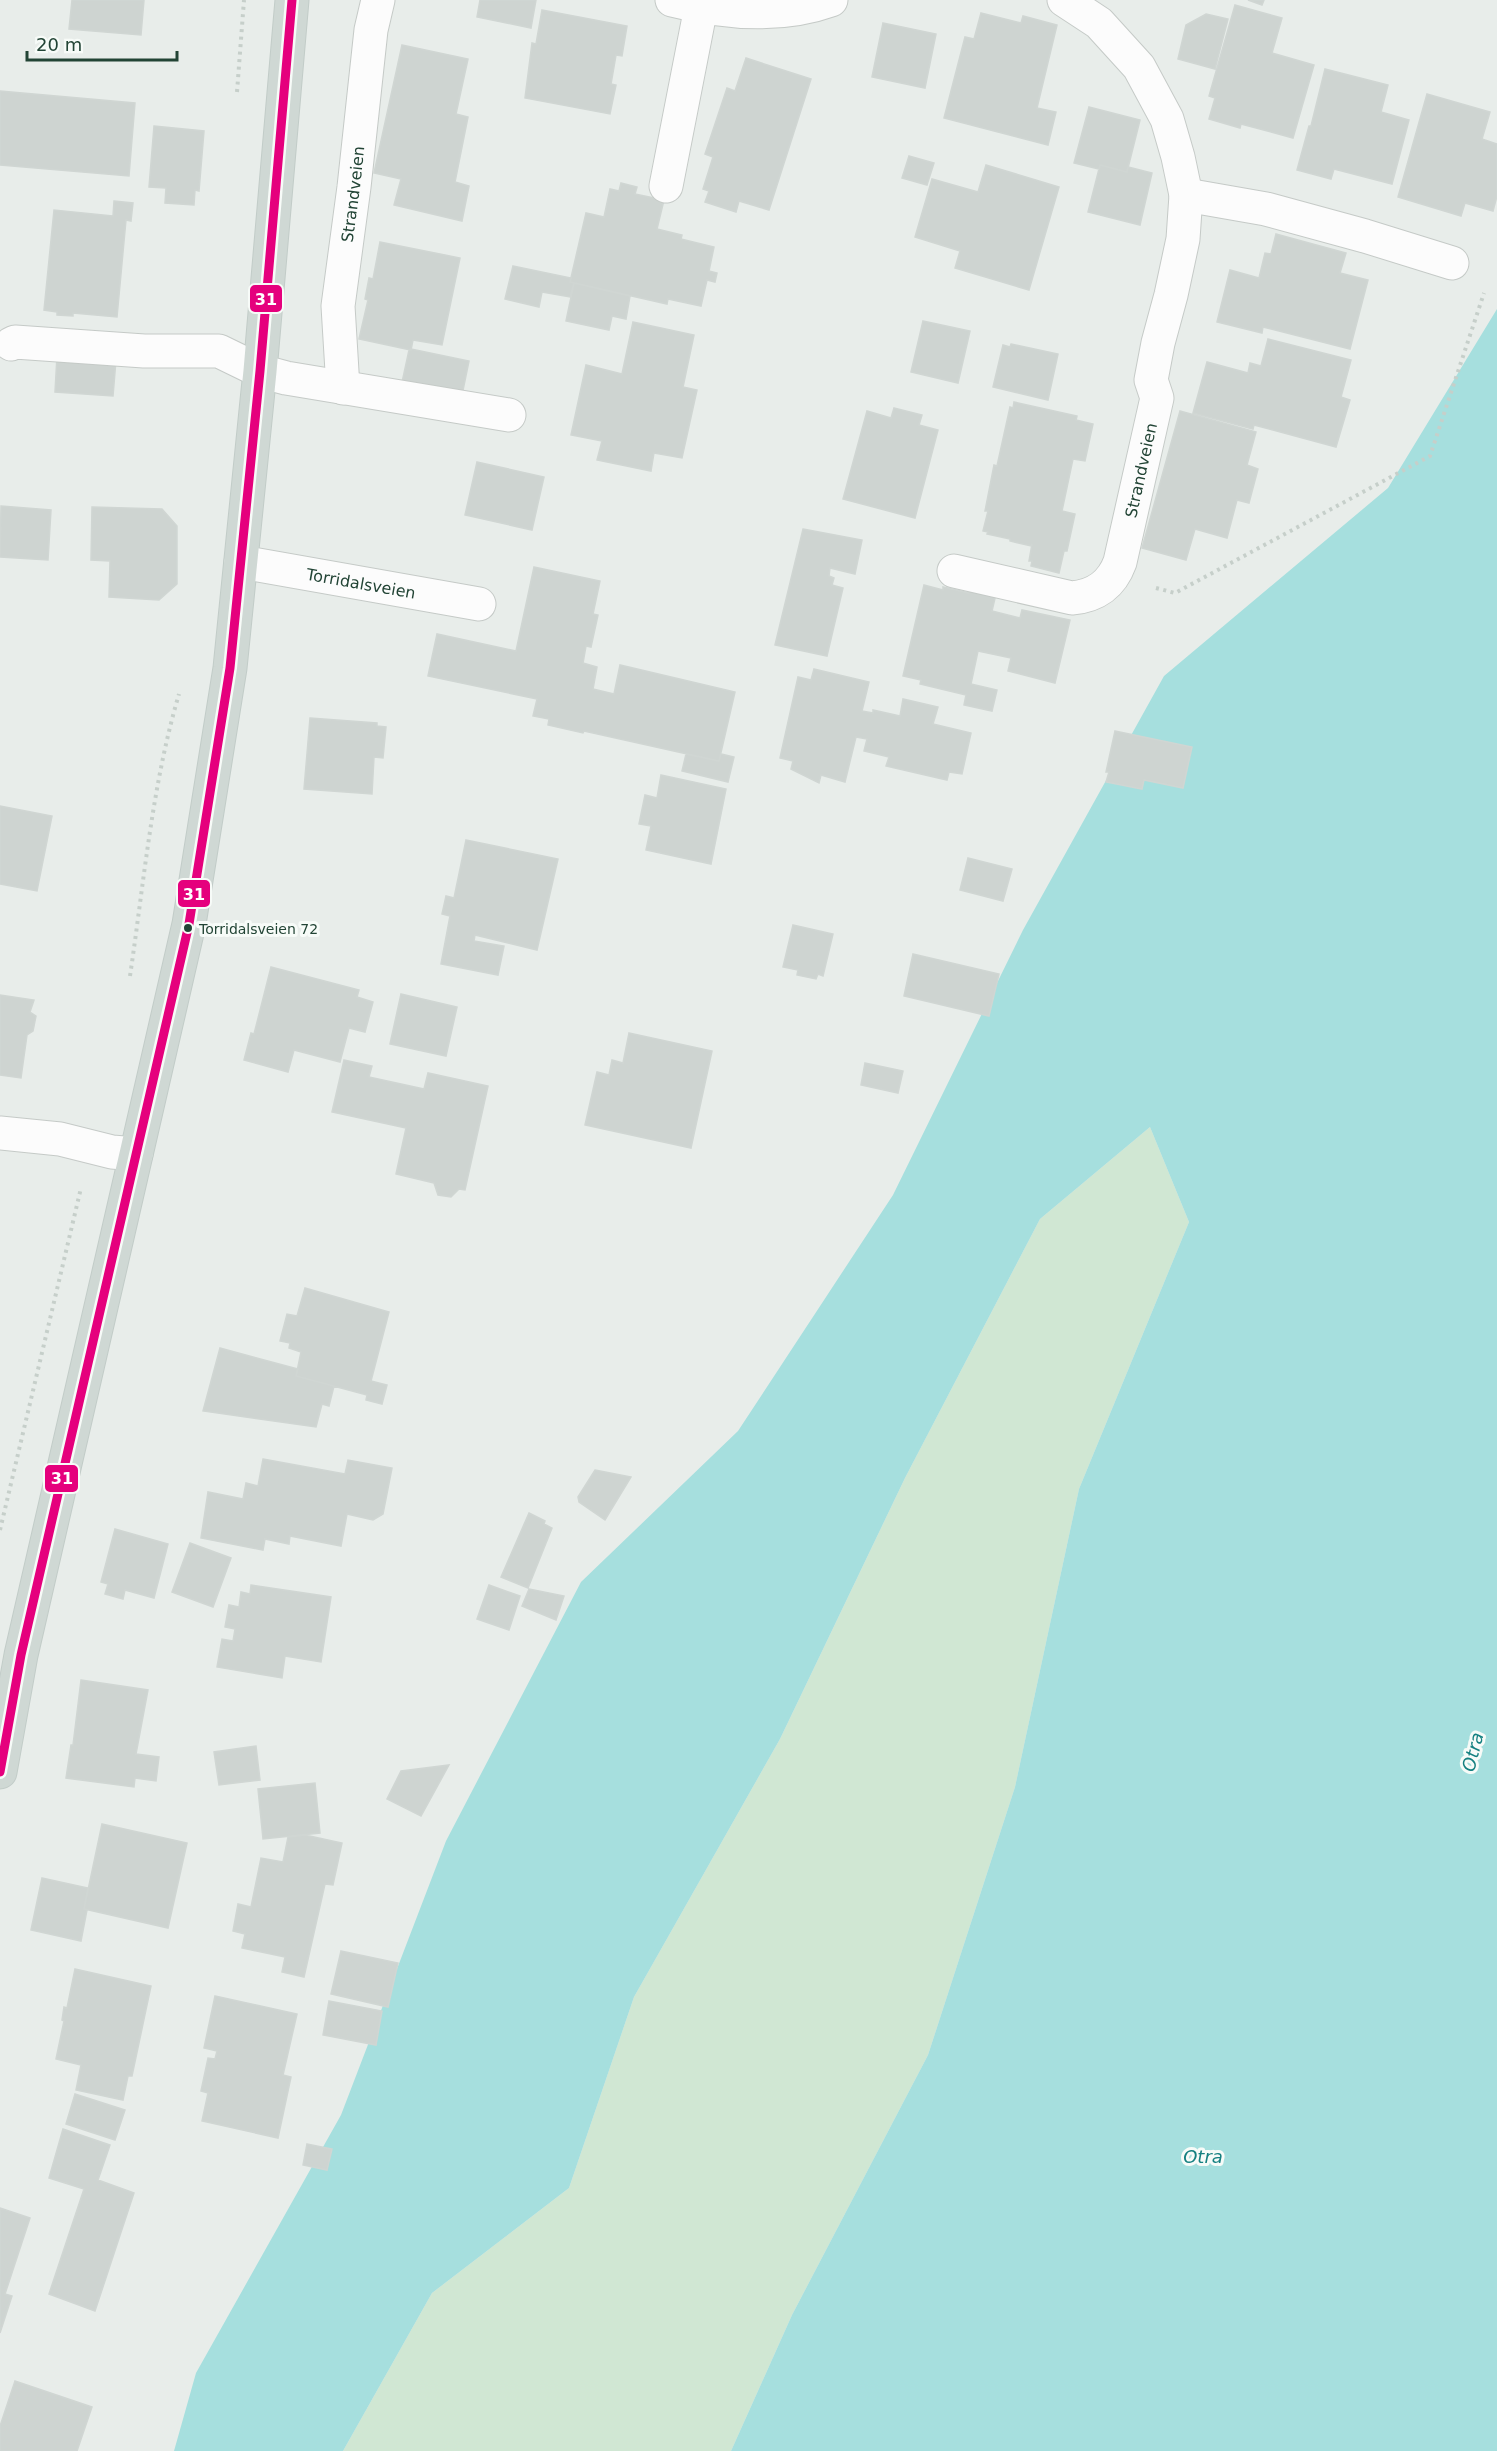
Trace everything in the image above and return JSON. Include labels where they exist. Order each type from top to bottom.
[{"type":"main road","points":[[0,1772],[21,1655],[189,924],[230,668],[242,562],[291,0]]},
{"type":"street","name":"Strandveien","points":[[343,388],[338,306],[371,30],[378,0]]},
{"type":"street","points":[[666,186],[687,4],[724,11],[773,11],[831,0]]},
{"type":"street","name":"Strandveien","points":[[1064,0],[1099,24],[1139,67],[1167,120],[1186,195],[1183,239],[1151,380],[1157,398],[1115,574]]},
{"type":"street","points":[[1186,195],[1266,209],[1452,263]]},
{"type":"street","points":[[10,344],[15,342],[144,351],[219,351],[260,371],[343,388],[509,415]]},
{"type":"street","name":"Torridalsveien","points":[[242,562],[479,604]]},
{"type":"street","points":[[954,571],[1072,598],[1086,597],[1102,589],[1115,574]]},
{"type":"street","points":[[0,1133],[60,1139],[92,1148],[136,1154]]},
{"type":"path","points":[[237,94],[244,0]]},
{"type":"path","points":[[1115,574],[1174,593],[1430,456],[1489,279],[1452,263]]},
{"type":"path","points":[[129,977],[158,786],[169,728],[181,688]]},
{"type":"path","points":[[0,1530],[75,1207],[92,1148]]},
{"type":"green space","points":[[1150,1127],[1189,1222],[1079,1489],[1015,1787],[928,2055],[792,2315],[731,2451],[343,2451],[432,2293],[569,2188],[634,1997],[780,1739],[905,1478],[1040,1219]]},
{"type":"water","name":"Otra","points":[[1497,309],[1497,2451],[731,2451],[792,2315],[928,2055],[1015,1787],[1079,1489],[1189,1222],[1150,1127],[1040,1219],[905,1478],[780,1739],[634,1997],[569,2188],[432,2293],[343,2451],[174,2451],[196,2373],[341,2115],[446,1841],[581,1582],[738,1431],[893,1195],[1023,930],[1164,676],[1388,488]]},
{"type":"building","points":[[72,0],[144,0],[141,35],[69,29]]},
{"type":"building","points":[[480,0],[536,0],[531,28],[477,17]]},
{"type":"building","points":[[1248,0],[1264,0],[1262,5]]},
{"type":"building","points":[[1235,5],[1282,18],[1272,53],[1314,65],[1293,138],[1241,124],[1240,128],[1209,119],[1215,98],[1209,96]]},
{"type":"building","points":[[542,10],[627,26],[622,56],[616,55],[611,84],[616,85],[610,114],[525,98],[532,43],[536,44]]},
{"type":"building","points":[[981,13],[1021,23],[1023,16],[1057,25],[1037,108],[1056,112],[1048,145],[944,118],[965,37],[974,39]]},
{"type":"building","points":[[1206,14],[1228,19],[1215,69],[1178,59],[1186,25]]},
{"type":"building","points":[[883,23],[936,34],[925,88],[872,77]]},
{"type":"building","points":[[402,45],[468,59],[456,114],[468,117],[455,182],[469,186],[462,221],[394,205],[401,179],[374,173]]},
{"type":"building","points":[[746,58],[811,79],[769,210],[739,201],[736,212],[705,202],[709,191],[703,189],[713,157],[705,154],[727,88],[735,91]]},
{"type":"building","points":[[1325,69],[1388,85],[1381,112],[1409,120],[1392,184],[1334,169],[1331,179],[1297,170]]},
{"type":"building","points":[[0,91],[135,103],[129,176],[0,165]]},
{"type":"building","points":[[1427,94],[1490,112],[1482,139],[1497,144],[1497,196],[1493,211],[1465,203],[1461,216],[1398,197]]},
{"type":"building","points":[[1089,107],[1140,120],[1127,172],[1100,165],[1099,169],[1074,163]]},
{"type":"building","points":[[154,126],[204,131],[199,191],[195,190],[194,205],[165,203],[166,188],[149,187]]},
{"type":"building","points":[[909,156],[934,163],[927,185],[902,178]]},
{"type":"building","points":[[986,165],[1059,187],[1029,290],[955,268],[960,251],[915,237],[932,179],[978,192]]},
{"type":"building","points":[[1100,165],[1127,172],[1128,167],[1152,173],[1140,225],[1088,212]]},
{"type":"building","points":[[621,183],[637,187],[635,194],[664,200],[657,229],[682,235],[681,239],[714,247],[709,271],[717,273],[715,282],[707,280],[701,306],[668,299],[667,304],[570,282],[586,213],[604,217],[610,189],[619,191]]},
{"type":"building","points":[[114,201],[133,203],[131,221],[126,220],[117,317],[73,313],[73,316],[57,315],[57,312],[44,310],[54,210],[113,216]]},
{"type":"building","points":[[1276,234],[1346,253],[1340,273],[1368,280],[1350,349],[1263,327],[1262,333],[1217,322],[1230,270],[1259,278],[1265,253],[1271,254]]},
{"type":"building","points":[[380,242],[460,258],[442,345],[413,340],[411,350],[359,339],[368,300],[365,299],[369,278],[373,279]]},
{"type":"building","points":[[513,266],[571,278],[570,282],[574,283],[570,297],[542,292],[539,307],[505,299]]},
{"type":"building","points":[[574,283],[630,296],[626,319],[612,316],[609,330],[566,321]]},
{"type":"building","points":[[923,321],[970,331],[958,383],[911,372]]},
{"type":"building","points":[[633,322],[694,335],[683,387],[697,390],[682,458],[654,453],[651,471],[597,460],[602,441],[571,435],[586,365],[622,374]]},
{"type":"building","points":[[1268,339],[1351,360],[1341,397],[1350,400],[1336,447],[1254,425],[1253,429],[1193,413],[1207,362],[1248,373],[1250,363],[1261,366]]},
{"type":"building","points":[[1011,344],[1058,354],[1048,400],[993,387],[1003,345],[1010,347]]},
{"type":"building","points":[[411,349],[469,361],[461,400],[401,387]]},
{"type":"building","points":[[57,356],[116,360],[113,396],[55,392]]},
{"type":"building","points":[[1014,402],[1077,416],[1076,420],[1093,424],[1085,461],[1073,459],[1062,511],[1075,514],[1067,551],[1064,551],[1059,573],[1031,566],[1032,561],[1029,561],[1032,544],[1031,546],[1010,541],[1010,539],[983,531],[994,465],[997,466],[1010,407],[1013,408]]},
{"type":"building","points":[[894,408],[922,415],[919,425],[938,430],[915,518],[843,499],[867,411],[891,418]]},
{"type":"building","points":[[1180,411],[1256,432],[1247,465],[1258,469],[1249,503],[1237,500],[1227,538],[1195,529],[1186,560],[1142,548]]},
{"type":"building","points":[[477,462],[544,477],[532,530],[465,515]]},
{"type":"building","points":[[1,506],[51,510],[48,560],[0,557]]},
{"type":"building","points":[[92,507],[162,509],[177,526],[177,584],[159,600],[109,597],[110,561],[91,560]]},
{"type":"building","points":[[803,529],[862,540],[855,574],[830,568],[829,576],[834,578],[832,585],[843,588],[827,656],[775,645]]},
{"type":"building","points":[[534,567],[600,581],[593,614],[598,615],[591,647],[586,646],[583,663],[597,667],[593,689],[614,694],[620,665],[735,692],[719,761],[548,725],[549,719],[533,716],[537,699],[428,676],[437,634],[516,651]]},
{"type":"building","points":[[924,585],[969,593],[970,588],[996,594],[992,611],[1020,618],[1022,610],[1070,620],[1055,683],[1008,671],[1011,658],[978,651],[971,684],[997,690],[992,711],[964,705],[966,695],[920,684],[921,680],[903,676]]},
{"type":"building","points":[[814,669],[869,682],[862,711],[873,713],[873,710],[900,716],[903,699],[938,707],[933,724],[971,733],[962,774],[949,772],[947,780],[886,766],[889,757],[864,751],[867,739],[856,737],[845,782],[821,775],[819,783],[791,769],[793,761],[780,758],[798,677],[811,680]]},
{"type":"building","points":[[310,718],[377,723],[377,726],[386,727],[383,758],[374,757],[372,794],[304,789]]},
{"type":"building","points":[[1115,731],[1192,747],[1183,788],[1144,780],[1142,789],[1106,782]]},
{"type":"building","points":[[686,754],[719,761],[721,754],[734,757],[728,782],[682,771]]},
{"type":"building","points":[[661,775],[726,789],[711,864],[646,850],[651,826],[639,824],[645,795],[657,798]]},
{"type":"building","points":[[0,806],[52,816],[37,891],[0,884]]},
{"type":"building","points":[[466,840],[558,859],[537,950],[475,935],[474,941],[504,946],[498,975],[441,964],[450,916],[442,914],[446,896],[454,898]]},
{"type":"building","points":[[968,858],[1012,869],[1003,901],[960,890]]},
{"type":"building","points":[[793,925],[833,934],[823,976],[818,974],[816,979],[797,975],[798,970],[783,967]]},
{"type":"building","points":[[913,954],[999,974],[989,1016],[904,996]]},
{"type":"building","points":[[271,967],[359,990],[357,997],[373,1002],[365,1032],[349,1028],[340,1062],[294,1050],[288,1072],[244,1060],[251,1033],[254,1034]]},
{"type":"building","points":[[401,994],[457,1007],[446,1056],[390,1044]]},
{"type":"building","points":[[0,995],[34,1000],[30,1012],[36,1016],[33,1031],[27,1035],[21,1078],[0,1075]]},
{"type":"building","points":[[629,1033],[712,1051],[691,1148],[585,1125],[597,1072],[609,1075],[612,1060],[623,1063]]},
{"type":"building","points":[[344,1060],[372,1066],[369,1077],[424,1089],[428,1073],[488,1086],[465,1190],[459,1189],[451,1197],[438,1195],[434,1183],[396,1174],[406,1128],[332,1112]]},
{"type":"building","points":[[865,1063],[903,1071],[898,1093],[861,1085]]},
{"type":"building","points":[[305,1288],[389,1312],[371,1381],[387,1385],[382,1404],[366,1400],[367,1395],[296,1376],[301,1352],[289,1348],[290,1343],[280,1341],[287,1314],[297,1316]]},
{"type":"building","points":[[220,1348],[298,1369],[296,1376],[334,1386],[329,1406],[322,1404],[316,1427],[203,1411]]},
{"type":"building","points":[[263,1459],[345,1474],[348,1460],[392,1468],[383,1514],[373,1520],[347,1514],[341,1546],[290,1536],[289,1544],[265,1539],[263,1550],[201,1538],[208,1492],[243,1499],[246,1483],[258,1486]]},
{"type":"building","points":[[595,1470],[631,1477],[605,1520],[579,1502],[578,1497]]},
{"type":"building","points":[[529,1513],[545,1521],[544,1524],[552,1528],[528,1588],[501,1577]]},
{"type":"building","points":[[115,1529],[168,1544],[154,1598],[125,1590],[123,1599],[105,1594],[108,1584],[101,1582]]},
{"type":"building","points":[[190,1543],[231,1558],[213,1607],[172,1592]]},
{"type":"building","points":[[251,1585],[331,1597],[321,1662],[285,1656],[282,1678],[217,1667],[222,1639],[233,1641],[235,1629],[225,1627],[229,1605],[239,1607],[241,1592],[250,1594]]},
{"type":"building","points":[[489,1585],[520,1596],[509,1630],[477,1619]]},
{"type":"building","points":[[529,1589],[564,1596],[556,1620],[522,1606]]},
{"type":"building","points":[[81,1680],[148,1690],[136,1754],[159,1757],[156,1781],[135,1778],[134,1787],[66,1778],[71,1745],[73,1745]]},
{"type":"building","points":[[256,1746],[260,1780],[219,1785],[214,1752]]},
{"type":"building","points":[[449,1765],[421,1816],[387,1799],[401,1771]]},
{"type":"building","points":[[315,1783],[320,1833],[263,1839],[258,1789]]},
{"type":"building","points":[[102,1824],[187,1843],[168,1928],[84,1909]]},
{"type":"building","points":[[305,1835],[342,1843],[333,1885],[325,1884],[304,1977],[282,1972],[285,1957],[242,1948],[245,1934],[233,1931],[238,1904],[251,1907],[261,1858],[283,1862],[288,1837]]},
{"type":"building","points":[[42,1878],[88,1888],[84,1909],[87,1910],[81,1941],[31,1930]]},
{"type":"building","points":[[341,1951],[398,1963],[388,2007],[331,1994]]},
{"type":"building","points":[[75,1969],[151,1986],[132,2076],[128,2076],[123,2100],[76,2090],[81,2065],[56,2059],[64,2021],[62,2020],[64,2007],[67,2008]]},
{"type":"building","points":[[215,1996],[297,2014],[283,2075],[291,2077],[278,2138],[202,2121],[208,2093],[201,2091],[208,2058],[215,2059],[217,2051],[204,2048]]},
{"type":"building","points":[[329,2001],[382,2011],[376,2045],[323,2035]]},
{"type":"building","points":[[75,2094],[125,2110],[115,2140],[66,2124]]},
{"type":"building","points":[[63,2129],[110,2145],[98,2180],[134,2193],[95,2311],[49,2294],[84,2189],[49,2178]]},
{"type":"building","points":[[307,2144],[332,2149],[327,2170],[303,2165]]},
{"type":"building","points":[[0,2208],[30,2218],[5,2294],[12,2296],[0,2333]]},
{"type":"building","points":[[15,2381],[92,2407],[77,2451],[0,2451],[0,2426]]},
{"type":"transit line","name":"31","points":[[0,1772],[21,1655],[189,924],[230,668],[260,371],[292,0]]},
{"type":"place","name":"Torridalsveien 72","points":[[188,928]]}]
